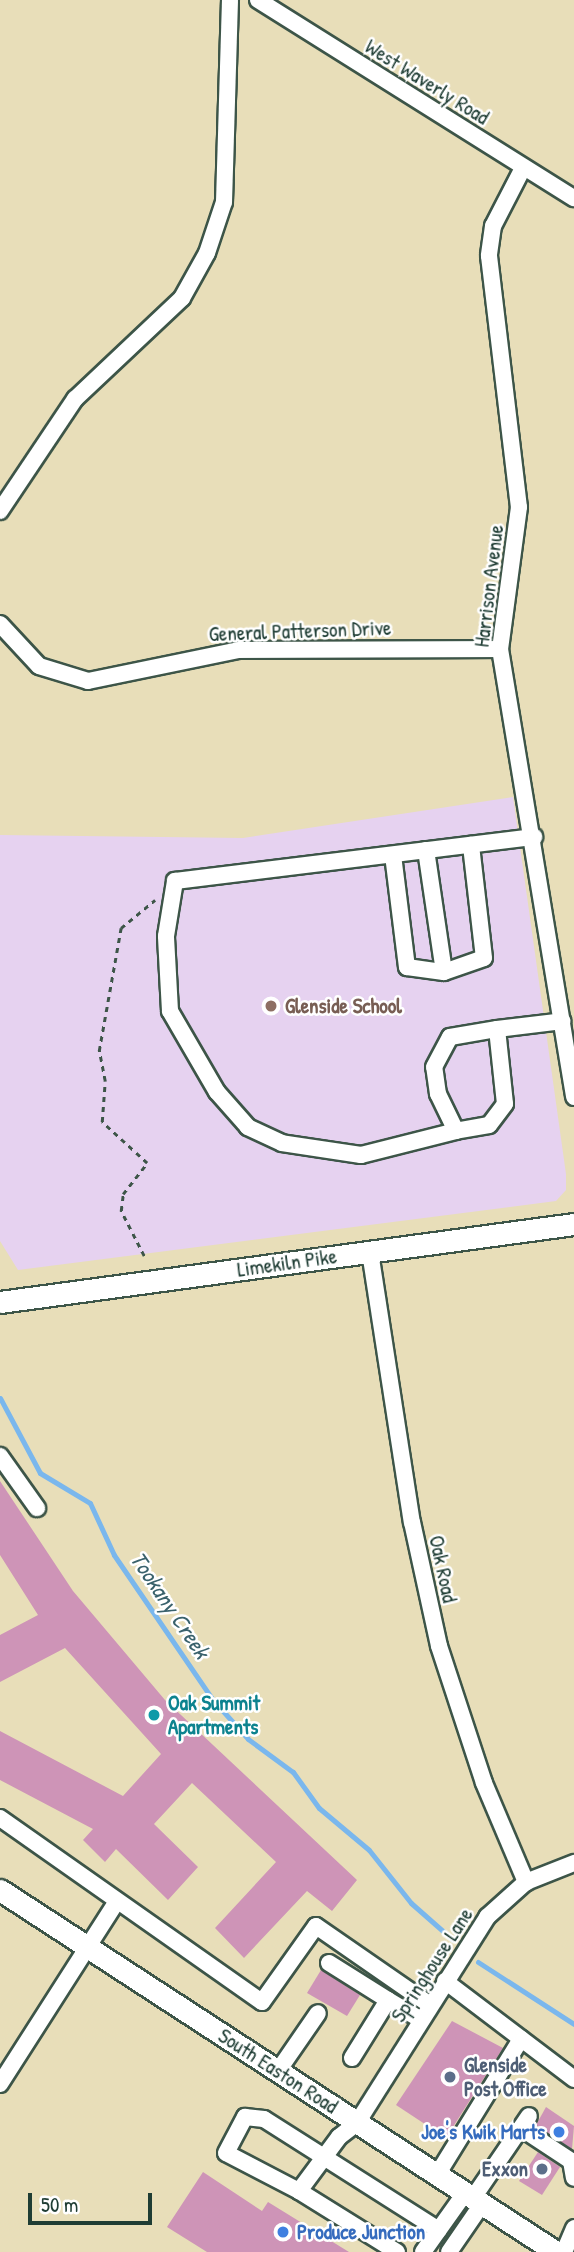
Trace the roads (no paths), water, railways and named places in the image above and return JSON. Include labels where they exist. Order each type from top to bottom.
[{"type":"main road","name":"Limekiln Pike","points":[[0,1302],[574,1224]]},
{"type":"main road","name":"South Easton Road","points":[[0,1889],[554,2251]]},
{"type":"street","points":[[0,511],[75,398],[182,298],[207,253],[224,202],[230,0]]},
{"type":"street","name":"West Waverly Road","points":[[258,0],[574,198]]},
{"type":"street","name":"Harrison Avenue","points":[[523,168],[493,226],[489,257],[519,507],[500,649],[534,837],[574,1097]]},
{"type":"street","name":"General Patterson Drive","points":[[0,624],[39,666],[88,681],[122,679],[239,649],[500,649]]},
{"type":"street","points":[[497,1029],[505,1104],[489,1125],[361,1155],[282,1143],[248,1126],[217,1092],[170,1011],[166,936],[175,881],[534,837]]},
{"type":"street","points":[[393,855],[407,967],[444,972],[484,958],[471,845]]},
{"type":"street","points":[[426,850],[444,972]]},
{"type":"street","points":[[456,1131],[438,1094],[434,1067],[450,1037],[563,1021]]},
{"type":"street","name":"Oak Road","points":[[370,1252],[412,1522],[439,1646],[484,1783],[526,1882]]},
{"type":"street","points":[[0,1456],[37,1508]]},
{"type":"street","points":[[0,1818],[262,2002],[316,1926],[430,2005]]},
{"type":"street","name":"Springhouse Lane","points":[[299,2191],[322,2159],[357,2123],[487,1917],[526,1882],[574,1863]]},
{"type":"street","points":[[0,2084],[7,2058],[88,1946],[117,1900]]},
{"type":"street","points":[[329,1963],[421,2020]]},
{"type":"street","points":[[445,1981],[574,2079]]},
{"type":"street","points":[[352,2058],[388,2000]]},
{"type":"street","points":[[278,2071],[318,2013]]},
{"type":"street","points":[[437,2175],[521,2039]]},
{"type":"street","points":[[397,2252],[299,2191],[226,2153],[245,2118],[264,2119],[322,2159],[439,2230]]},
{"type":"street","points":[[449,2252],[473,2199],[525,2122],[571,2161],[574,2178]]},
{"type":"street","points":[[423,2252],[439,2230],[473,2199]]},
{"type":"street","points":[[554,2251],[574,2228]]},
{"type":"waterway","name":"Tookany Creek","points":[[0,1398],[40,1473],[90,1503],[114,1555],[213,1700],[248,1739],[293,1772],[319,1808],[369,1850],[411,1903],[452,1939]]},
{"type":"waterway","name":"Tookany Creek","points":[[478,1962],[574,2024]]},
{"type":"place","name":"Glenside School","points":[[271,1006]]},
{"type":"place","name":"Oak Summit Apartments","points":[[154,1715]]},
{"type":"place","name":"Glenside Post Office","points":[[450,2077]]},
{"type":"place","name":"Joe's Kwik Marts","points":[[559,2132]]},
{"type":"place","name":"Exxon","points":[[542,2169]]},
{"type":"place","name":"Produce Junction","points":[[283,2232]]}]
